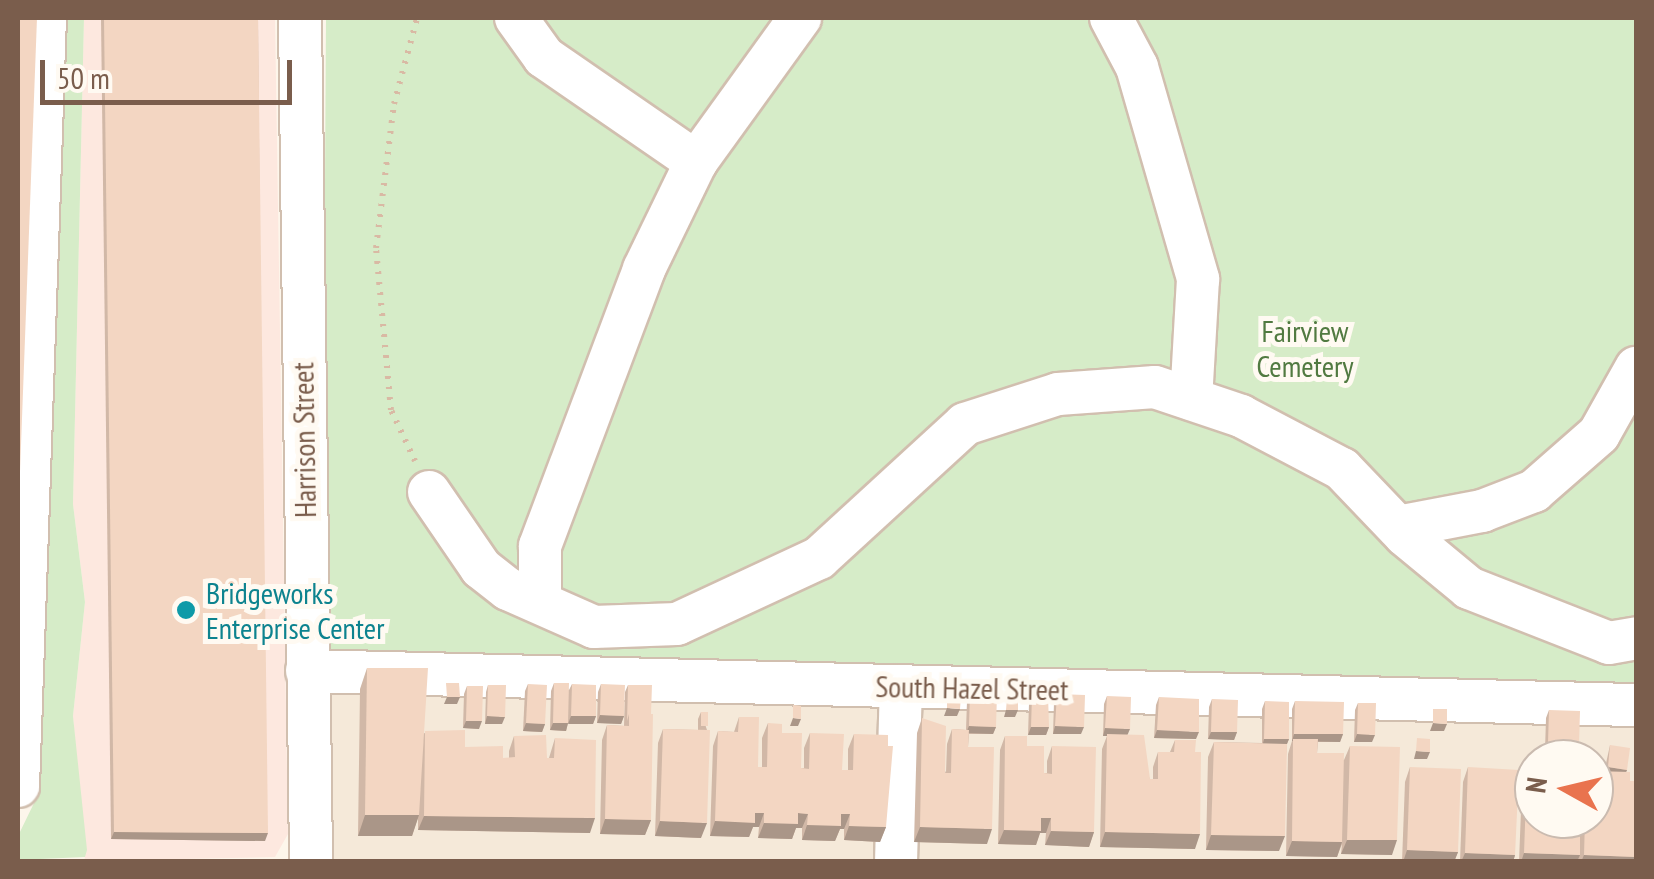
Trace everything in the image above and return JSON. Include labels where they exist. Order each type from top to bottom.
[{"type":"street","points":[[18,786],[45,18]]},
{"type":"street","name":"Harrison Street","points":[[300,18],[311,862]]},
{"type":"street","points":[[516,18],[544,57],[696,162]]},
{"type":"street","points":[[540,598],[540,546],[565,470],[644,269],[696,162],[800,18]]},
{"type":"street","points":[[1112,18],[1137,67],[1198,279],[1191,399]]},
{"type":"street","points":[[1398,527],[1482,511],[1534,491],[1599,434],[1636,368]]},
{"type":"street","points":[[429,492],[481,568],[508,588],[540,598],[594,627],[676,624],[819,558],[965,424],[1058,394],[1155,386],[1241,416],[1342,468],[1398,527],[1469,588],[1610,644],[1636,638]]},
{"type":"street","name":"South Hazel Street","points":[[307,671],[1636,704]]},
{"type":"street","points":[[896,862],[901,686]]},
{"type":"path","points":[[417,18],[394,104],[376,248],[391,410],[429,492]]},
{"type":"shaded area","name":"Bridgeworks Enterprise Center","points":[[84,18],[275,18],[288,834],[275,857],[85,861],[73,716],[85,602],[73,504]]},
{"type":"shaded area","points":[[325,655],[1636,687],[1636,861],[322,862]]},
{"type":"green space","points":[[52,18],[84,18],[73,504],[85,602],[73,716],[87,850],[85,857],[18,860],[18,836],[35,801],[28,745]]},
{"type":"green space","name":"Fairview Cemetery","points":[[326,18],[1636,18],[1636,687],[332,657],[326,633],[323,517]]},
{"type":"building","points":[[18,18],[37,18],[18,525]]},
{"type":"building","name":"Bridgeworks Enterprise Center","points":[[104,18],[258,18],[268,833],[114,832]]},
{"type":"building","points":[[367,668],[428,668],[419,815],[365,815]]},
{"type":"building","points":[[446,683],[459,683],[460,697],[447,697]]},
{"type":"building","points":[[554,683],[569,683],[568,723],[553,723]]},
{"type":"building","points":[[528,684],[547,685],[545,724],[526,723]]},
{"type":"building","points":[[572,684],[596,685],[596,716],[571,716]]},
{"type":"building","points":[[601,684],[625,685],[624,716],[600,715]]},
{"type":"building","points":[[488,685],[506,685],[505,717],[487,716]]},
{"type":"building","points":[[628,685],[652,685],[651,714],[629,714],[627,721]]},
{"type":"building","points":[[467,686],[483,686],[482,721],[466,721]]},
{"type":"building","points":[[970,693],[997,694],[996,727],[969,726]]},
{"type":"building","points":[[1057,694],[1085,695],[1084,727],[1055,726]]},
{"type":"building","points":[[1032,695],[1048,695],[1049,727],[1031,727]]},
{"type":"building","points":[[947,696],[961,696],[960,709],[947,708]]},
{"type":"building","points":[[1107,696],[1131,697],[1130,729],[1105,728]]},
{"type":"building","points":[[1018,697],[1018,710],[1006,710],[1007,698]]},
{"type":"building","points":[[1159,697],[1199,699],[1199,732],[1157,730]]},
{"type":"building","points":[[1212,699],[1238,700],[1237,732],[1211,732]]},
{"type":"building","points":[[1265,701],[1289,702],[1289,739],[1264,739]]},
{"type":"building","points":[[1295,701],[1344,702],[1343,734],[1294,734]]},
{"type":"building","points":[[1358,703],[1376,703],[1375,735],[1357,734]]},
{"type":"building","points":[[793,705],[801,706],[801,719],[793,718]]},
{"type":"building","points":[[1433,709],[1447,709],[1447,724],[1433,723]]},
{"type":"building","points":[[1549,710],[1580,711],[1579,739],[1548,739]]},
{"type":"building","points":[[701,712],[708,712],[708,726],[701,726]]},
{"type":"building","points":[[629,714],[653,714],[651,820],[605,819],[607,725],[629,726]]},
{"type":"building","points":[[739,717],[759,717],[758,767],[767,767],[768,723],[782,724],[782,733],[802,733],[801,768],[809,769],[810,733],[844,734],[842,770],[853,770],[854,734],[888,735],[888,746],[893,746],[886,827],[849,826],[850,814],[841,814],[841,826],[807,825],[808,814],[798,813],[798,824],[764,823],[764,813],[755,813],[755,823],[715,821],[718,731],[738,732]]},
{"type":"building","points":[[922,718],[946,726],[945,773],[951,773],[952,729],[969,730],[968,747],[994,747],[992,829],[920,827]]},
{"type":"building","points":[[663,729],[710,730],[707,823],[660,821]]},
{"type":"building","points":[[465,730],[465,747],[503,746],[503,758],[515,757],[514,736],[546,735],[547,758],[554,758],[555,738],[596,740],[595,818],[424,816],[425,731]]},
{"type":"building","points":[[1107,734],[1144,735],[1150,779],[1158,779],[1158,752],[1174,752],[1175,740],[1196,740],[1195,752],[1201,752],[1200,834],[1105,832]]},
{"type":"building","points":[[1005,736],[1027,736],[1027,746],[1044,746],[1044,773],[1052,774],[1052,746],[1096,747],[1094,832],[1051,831],[1051,818],[1041,818],[1041,831],[1004,830]]},
{"type":"building","points":[[1417,738],[1430,739],[1430,752],[1416,751]]},
{"type":"building","points":[[1293,739],[1318,739],[1317,753],[1344,753],[1342,842],[1292,841]]},
{"type":"building","points":[[1214,742],[1287,744],[1285,836],[1211,835]]},
{"type":"building","points":[[1350,746],[1400,747],[1397,840],[1347,840]]},
{"type":"building","points":[[1614,746],[1630,748],[1627,770],[1614,768]]},
{"type":"building","points":[[1410,767],[1461,769],[1458,852],[1407,850]]},
{"type":"building","points":[[1468,767],[1514,770],[1515,855],[1465,853]]},
{"type":"building","points":[[1614,772],[1630,772],[1630,781],[1636,781],[1636,857],[1584,855],[1584,839],[1614,839]]},
{"type":"building","points":[[1524,839],[1580,839],[1580,855],[1524,853]]},
{"type":"place","name":"Bridgeworks Enterprise Center","points":[[186,610]]}]
